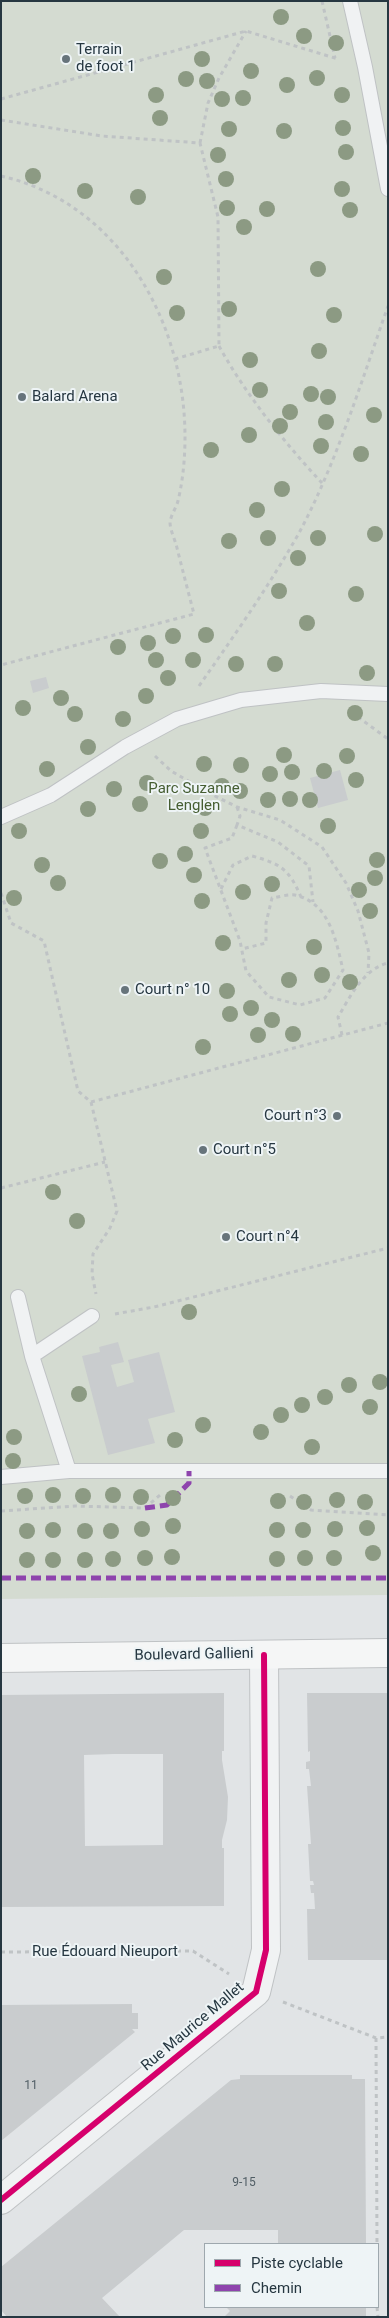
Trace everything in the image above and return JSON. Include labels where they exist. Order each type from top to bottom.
[{"type":"main road","name":"Boulevard Gallieni","points":[[1,1658],[388,1653]]},
{"type":"street","name":"Rue Maurice Mallet","points":[[1,2200],[256,1992],[266,1950],[264,1654]]},
{"type":"lane","points":[[350,1],[365,67],[388,189]]},
{"type":"lane","points":[[1,817],[51,795],[139,740],[177,719],[241,700],[321,691],[388,694]]},
{"type":"lane","points":[[18,1297],[32,1356],[69,1471]]},
{"type":"lane","points":[[32,1356],[92,1316]]},
{"type":"lane","points":[[1,1476],[69,1471],[257,1473],[388,1471]]},
{"type":"path","points":[[322,1],[335,58]]},
{"type":"path","points":[[246,31],[219,78],[208,103],[200,143],[218,217],[219,346],[235,374],[294,453],[322,483]]},
{"type":"path","points":[[1,99],[246,31],[365,67]]},
{"type":"path","points":[[1,120],[102,136],[200,143]]},
{"type":"path","points":[[1,176],[29,184],[63,200],[94,222],[107,234],[131,263],[158,309],[175,359],[181,384],[186,437],[182,482],[170,523],[194,614],[1,665]]},
{"type":"path","points":[[177,719],[264,591],[299,532],[322,483],[361,383],[388,306]]},
{"type":"path","points":[[175,359],[219,346]]},
{"type":"path","points":[[139,740],[171,771],[237,806],[280,820],[322,847],[346,883],[358,911],[369,953],[368,973]]},
{"type":"path","points":[[237,806],[240,816],[232,838],[205,848],[242,949],[246,971],[269,997],[300,1005],[325,998],[342,970],[332,925],[313,902],[294,895],[272,898],[266,923],[266,944],[242,949]]},
{"type":"path","points":[[238,825],[278,842],[309,866],[313,902]]},
{"type":"path","points":[[221,889],[233,865],[252,856],[277,863],[293,880],[301,898]]},
{"type":"path","points":[[1,893],[11,923],[44,940],[78,1091],[91,1102],[117,1211],[110,1228],[93,1254],[92,1274],[97,1298],[92,1316]]},
{"type":"path","points":[[342,1035],[338,1017],[368,973],[388,963]]},
{"type":"path","points":[[91,1102],[388,1023]]},
{"type":"path","points":[[1,1188],[105,1162]]},
{"type":"path","points":[[124,1313],[388,1248]]},
{"type":"path","points":[[1,1511],[75,1506],[144,1508],[187,1471]]},
{"type":"path","points":[[257,1473],[311,1510],[388,1515]]},
{"type":"path","points":[[377,2243],[376,2038],[388,2037]]},
{"type":"green space","name":"Parc Suzanne Lenglen","points":[[1,1],[388,1],[388,1595],[1,1599]]},
{"type":"building","points":[[46,677],[49,688],[33,693],[30,681]]},
{"type":"building","points":[[340,770],[348,800],[318,808],[310,778]]},
{"type":"building","points":[[118,1342],[124,1362],[111,1365],[117,1387],[134,1382],[128,1360],[159,1352],[175,1412],[148,1419],[155,1443],[108,1455],[82,1356],[100,1352],[99,1347]]},
{"type":"building","points":[[224,1693],[224,1751],[222,1751],[222,1760],[228,1797],[227,1820],[222,1840],[222,1848],[224,1848],[224,1906],[1,1907],[1,1695]],"holes":[[[163,1754],[163,1845],[85,1846],[84,1755]]]},
{"type":"building","points":[[307,1693],[388,1693],[388,1960],[308,1960],[307,1909],[315,1909],[314,1893],[311,1893],[310,1885],[314,1885],[313,1881],[310,1881],[308,1844],[311,1844],[307,1786],[311,1786],[309,1769],[306,1769],[306,1762],[310,1761],[310,1751],[308,1752]]},
{"type":"building","points":[[132,2004],[132,2013],[138,2013],[138,2029],[132,2029],[135,2032],[1,2141],[1,2005]]},
{"type":"building","points":[[240,2075],[352,2075],[352,2079],[365,2079],[366,2243],[278,2243],[278,2230],[184,2230],[102,2298],[120,2317],[7,2317],[1,2310],[1,2267],[231,2080],[240,2079]]},
{"type":"building","points":[[227,2308],[366,2308],[366,2317],[224,2317],[230,2311]]},
{"type":"marked path","points":[[145,1508],[167,1505],[189,1483],[189,1471]]},
{"type":"marked path","points":[[1,1578],[388,1578]]},
{"type":"cycle path","points":[[1,2200],[256,1992],[266,1950],[264,1655]]},
{"type":"place","name":"Terrain de foot 1","points":[[66,59]]},
{"type":"place","name":"Balard Arena","points":[[22,397]]},
{"type":"place","name":"Court n° 10","points":[[125,990]]},
{"type":"place","name":"Court n°3","points":[[337,1116]]},
{"type":"place","name":"Court n°5","points":[[203,1150]]},
{"type":"place","name":"Court n°4","points":[[226,1237]]}]
